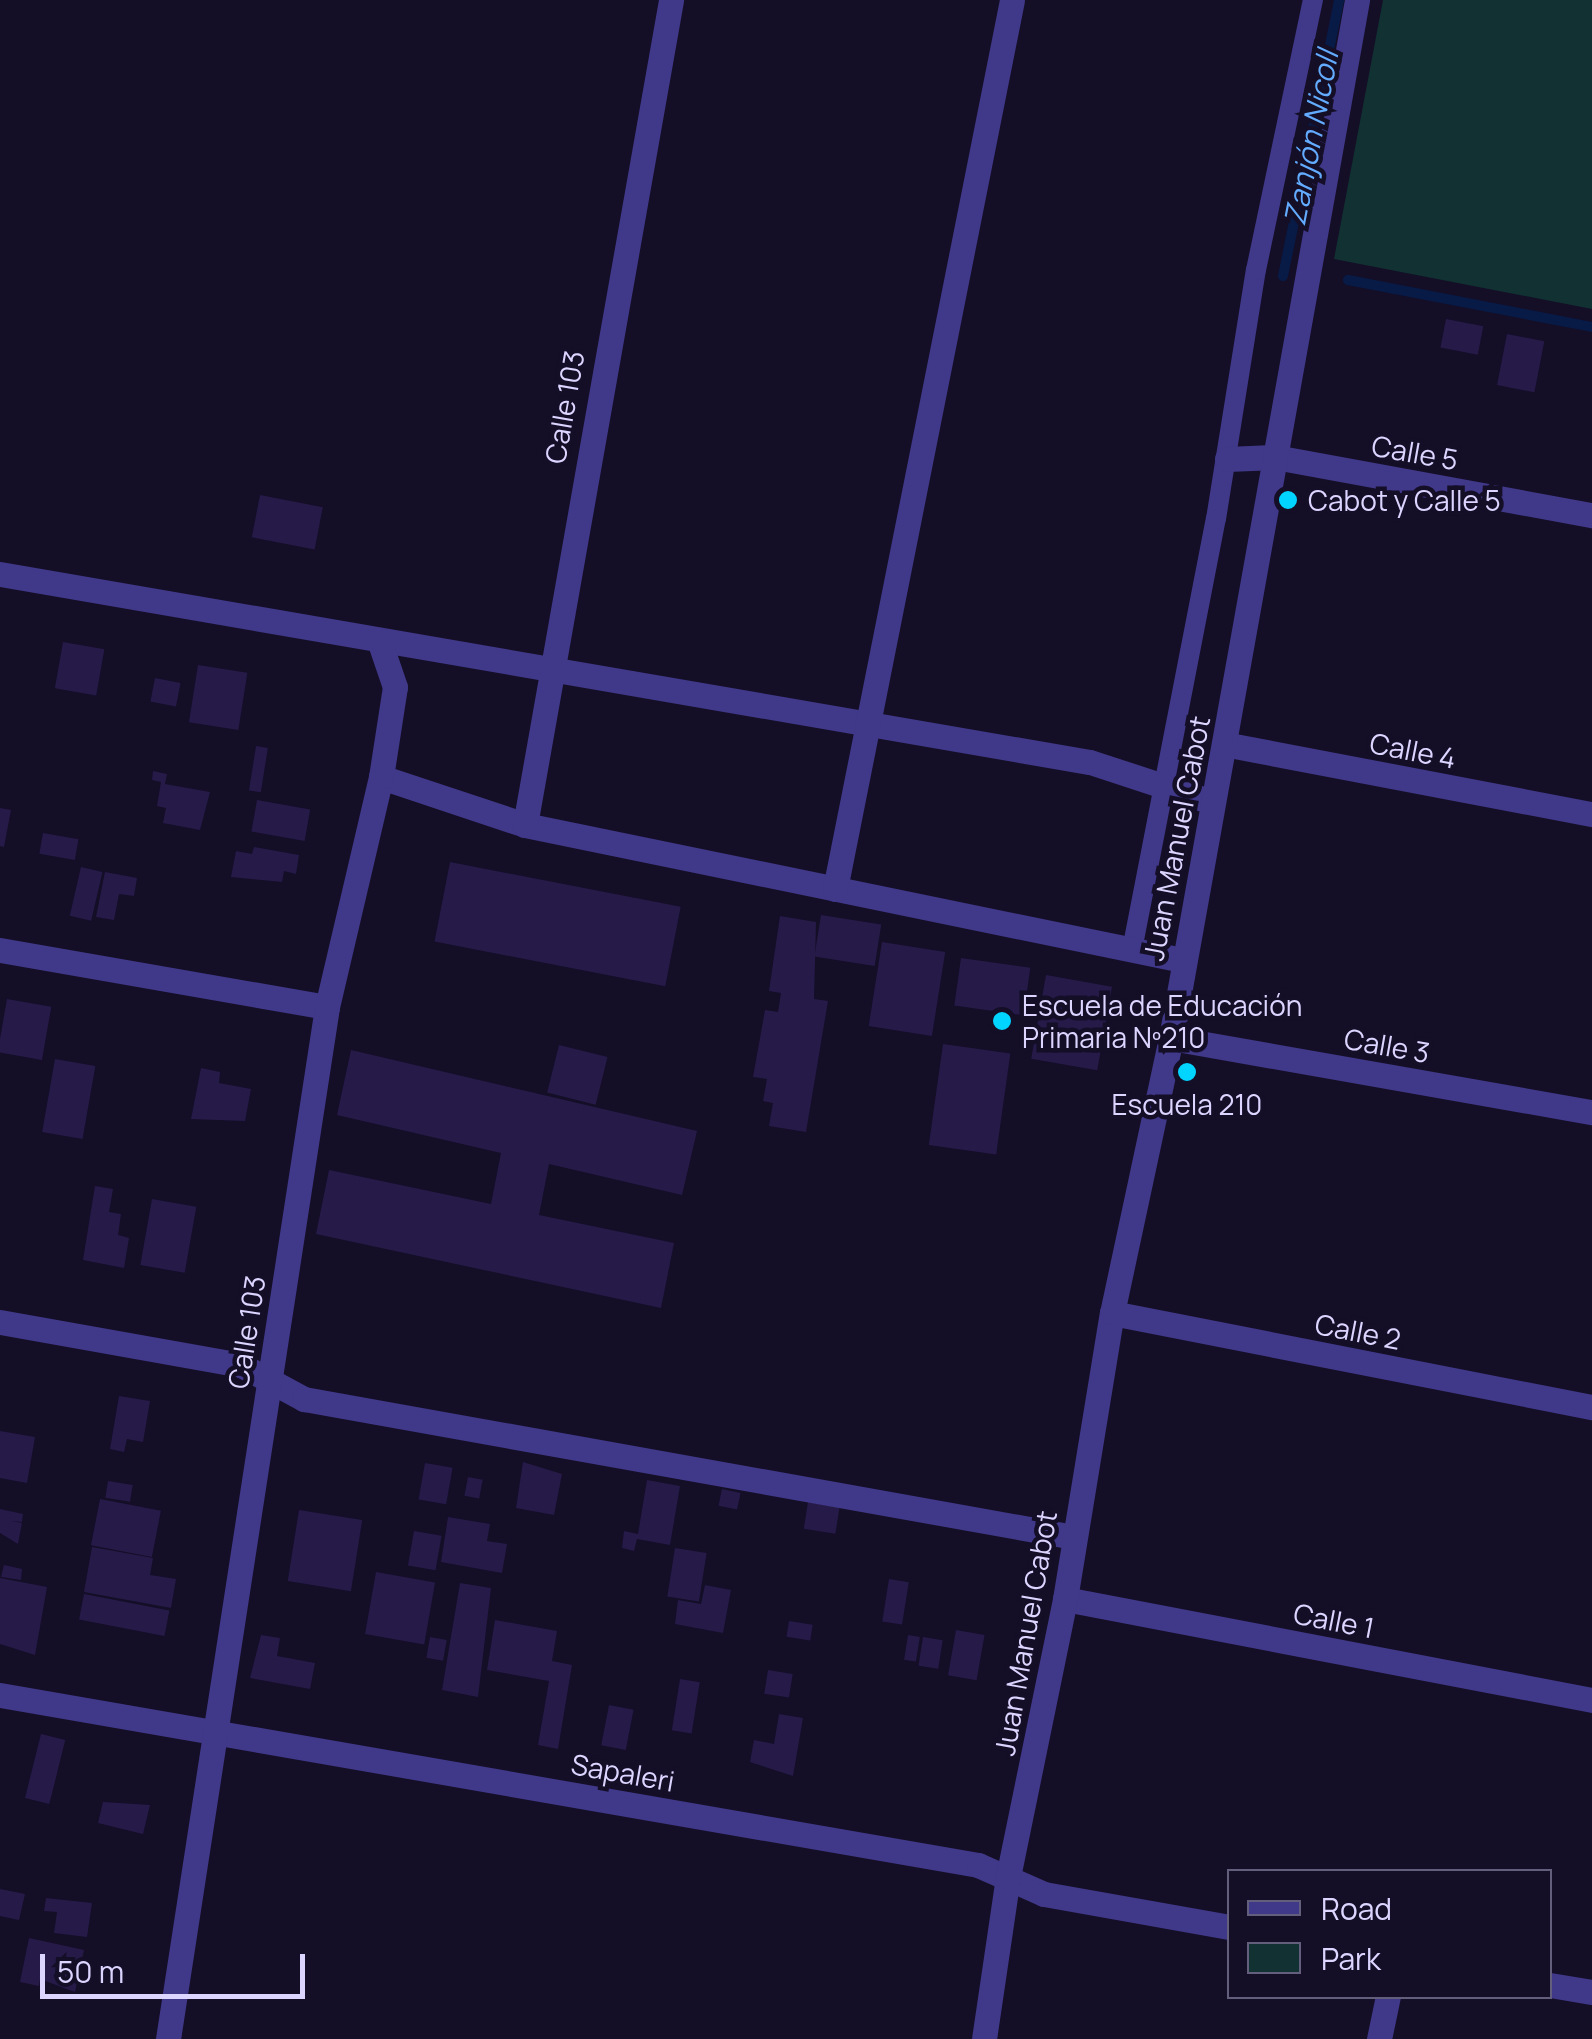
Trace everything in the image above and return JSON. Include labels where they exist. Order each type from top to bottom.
[{"type":"street","name":"Calle 103","points":[[525,826],[548,669],[671,0]]},
{"type":"street","points":[[835,889],[1012,0]]},
{"type":"street","name":"Juan Manuel Cabot","points":[[984,2039],[1008,1877],[1065,1600],[1112,1314],[1172,1038],[1182,960],[1357,0]]},
{"type":"street","name":"Calle 5","points":[[1227,459],[1275,457],[1592,515]]},
{"type":"street","points":[[0,574],[1090,762],[1212,802]]},
{"type":"street","name":"Calle 103","points":[[168,2039],[211,1731],[327,1007],[381,778],[395,687],[379,640]]},
{"type":"street","name":"Calle 4","points":[[1224,744],[1592,814]]},
{"type":"street","points":[[381,778],[525,826],[1182,960]]},
{"type":"street","points":[[0,950],[327,1007]]},
{"type":"street","name":"Calle 3","points":[[1172,1038],[1592,1112]]},
{"type":"street","name":"Calle 2","points":[[1112,1314],[1592,1406]]},
{"type":"street","points":[[0,1322],[224,1361],[269,1386],[304,1399],[1074,1536]]},
{"type":"street","name":"Calle 1","points":[[1065,1600],[1592,1700]]},
{"type":"street","name":"Sapaleri","points":[[0,1695],[978,1865],[1044,1894],[1227,1926]]},
{"type":"street","points":[[1552,1984],[1592,1992]]},
{"type":"street","points":[[1379,2039],[1387,1999]]},
{"type":"lane","points":[[1132,950],[1227,459],[1256,270],[1313,0]]},
{"type":"green space","points":[[1383,0],[1592,0],[1592,309],[1334,259]]},
{"type":"building","points":[[1446,319],[1483,326],[1478,355],[1440,347]]},
{"type":"building","points":[[1507,334],[1544,341],[1534,392],[1497,385]]},
{"type":"building","points":[[260,495],[323,507],[315,549],[252,537]]},
{"type":"building","points":[[63,642],[104,649],[96,696],[55,688]]},
{"type":"building","points":[[198,665],[247,673],[238,730],[189,722]]},
{"type":"building","points":[[155,678],[181,683],[176,707],[150,702]]},
{"type":"building","points":[[256,746],[268,748],[261,792],[249,790]]},
{"type":"building","points":[[153,771],[167,774],[165,784],[210,792],[200,830],[163,823],[166,808],[157,806],[161,782],[152,780]]},
{"type":"building","points":[[257,800],[310,809],[305,841],[251,832]]},
{"type":"building","points":[[0,808],[11,810],[4,847],[0,846]]},
{"type":"building","points":[[43,833],[78,839],[75,860],[39,854]]},
{"type":"building","points":[[254,847],[299,855],[296,874],[284,871],[282,882],[231,877],[236,851],[252,854]]},
{"type":"building","points":[[450,862],[681,907],[665,986],[435,942]]},
{"type":"building","points":[[81,867],[102,872],[91,921],[70,916]]},
{"type":"building","points":[[105,872],[137,878],[134,896],[119,894],[114,920],[96,917]]},
{"type":"building","points":[[821,915],[881,925],[875,966],[814,956]]},
{"type":"building","points":[[780,916],[816,922],[814,999],[828,1001],[806,1132],[769,1126],[773,1103],[763,1101],[767,1079],[753,1077],[765,1010],[778,1012],[781,993],[769,991]]},
{"type":"building","points":[[882,942],[945,952],[932,1036],[869,1026]]},
{"type":"building","points":[[961,958],[1030,968],[1024,1015],[954,1006]]},
{"type":"building","points":[[1046,975],[1112,987],[1097,1070],[1031,1059]]},
{"type":"building","points":[[7,999],[51,1007],[42,1060],[0,1053]]},
{"type":"building","points":[[943,1044],[1010,1053],[996,1154],[929,1145]]},
{"type":"building","points":[[559,1045],[608,1057],[596,1105],[547,1093]]},
{"type":"building","points":[[351,1050],[697,1131],[682,1195],[549,1164],[539,1215],[674,1243],[661,1308],[316,1234],[329,1170],[491,1204],[501,1153],[337,1115]]},
{"type":"building","points":[[55,1059],[95,1066],[83,1139],[42,1132]]},
{"type":"building","points":[[201,1068],[220,1072],[219,1083],[251,1089],[245,1121],[191,1119]]},
{"type":"building","points":[[95,1186],[113,1189],[109,1212],[121,1214],[118,1235],[129,1238],[124,1268],[83,1260]]},
{"type":"building","points":[[152,1199],[196,1207],[185,1273],[140,1265]]},
{"type":"building","points":[[119,1396],[150,1401],[143,1442],[127,1439],[124,1452],[110,1449]]},
{"type":"building","points":[[0,1431],[35,1437],[27,1483],[0,1478]]},
{"type":"building","points":[[523,1462],[562,1474],[554,1515],[516,1508]]},
{"type":"building","points":[[425,1463],[453,1468],[446,1504],[419,1499]]},
{"type":"building","points":[[468,1477],[483,1480],[479,1499],[464,1496]]},
{"type":"building","points":[[647,1480],[680,1486],[670,1545],[637,1539],[634,1551],[622,1548],[624,1531],[638,1534]]},
{"type":"building","points":[[108,1481],[133,1485],[130,1502],[105,1498]]},
{"type":"building","points":[[722,1489],[741,1493],[737,1510],[718,1506]]},
{"type":"building","points":[[100,1499],[161,1511],[152,1557],[91,1545]]},
{"type":"building","points":[[808,1502],[840,1507],[835,1534],[804,1529]]},
{"type":"building","points":[[0,1509],[23,1514],[22,1522],[11,1521],[22,1523],[18,1544],[0,1533]]},
{"type":"building","points":[[299,1510],[362,1520],[351,1591],[288,1581]]},
{"type":"building","points":[[448,1517],[490,1524],[487,1541],[507,1544],[502,1573],[441,1562]]},
{"type":"building","points":[[414,1531],[442,1536],[435,1570],[408,1565]]},
{"type":"building","points":[[92,1547],[153,1558],[150,1575],[176,1579],[171,1608],[84,1592]]},
{"type":"building","points":[[675,1548],[707,1553],[699,1601],[667,1596]]},
{"type":"building","points":[[4,1565],[22,1569],[21,1580],[1,1577]]},
{"type":"building","points":[[376,1572],[435,1582],[424,1644],[365,1634]]},
{"type":"building","points":[[0,1578],[47,1587],[35,1655],[0,1644]]},
{"type":"building","points":[[889,1579],[909,1582],[902,1625],[882,1621]]},
{"type":"building","points":[[460,1583],[491,1588],[478,1697],[442,1690]]},
{"type":"building","points":[[705,1585],[731,1590],[723,1633],[675,1624],[678,1600],[701,1604]]},
{"type":"building","points":[[84,1594],[169,1611],[164,1636],[79,1620]]},
{"type":"building","points":[[495,1620],[557,1631],[552,1661],[572,1665],[558,1749],[538,1745],[549,1681],[487,1670]]},
{"type":"building","points":[[789,1621],[813,1625],[810,1641],[786,1637]]},
{"type":"building","points":[[956,1630],[985,1635],[977,1680],[948,1675]]},
{"type":"building","points":[[261,1635],[280,1638],[277,1656],[315,1663],[310,1689],[250,1678]]},
{"type":"building","points":[[908,1635],[920,1637],[916,1662],[904,1660]]},
{"type":"building","points":[[430,1637],[447,1640],[443,1661],[426,1658]]},
{"type":"building","points":[[923,1637],[943,1640],[938,1669],[918,1666]]},
{"type":"building","points":[[768,1670],[793,1674],[789,1698],[764,1694]]},
{"type":"building","points":[[680,1679],[700,1682],[692,1733],[672,1730]]},
{"type":"building","points":[[609,1705],[634,1710],[626,1750],[601,1745]]},
{"type":"building","points":[[779,1714],[803,1718],[793,1776],[750,1762],[754,1740],[774,1744]]},
{"type":"building","points":[[41,1734],[65,1740],[49,1804],[25,1798]]},
{"type":"building","points":[[103,1802],[150,1805],[143,1834],[98,1823]]},
{"type":"building","points":[[0,1889],[25,1894],[19,1920],[0,1916]]},
{"type":"building","points":[[46,1898],[92,1903],[87,1937],[54,1933],[57,1912],[44,1911]]},
{"type":"building","points":[[29,1938],[84,1950],[75,1992],[40,1979],[39,1986],[20,1982]]},
{"type":"waterway","name":"Zanjón Nicoll","points":[[1283,276],[1339,0]]},
{"type":"waterway","name":"Zanjón Nicoll","points":[[1348,280],[1592,327]]},
{"type":"place","name":"Cabot y Calle 5","points":[[1288,500]]},
{"type":"place","name":"Escuela de Educación Primaria Nº210","points":[[1002,1021]]},
{"type":"place","name":"Escuela 210","points":[[1187,1072]]}]
